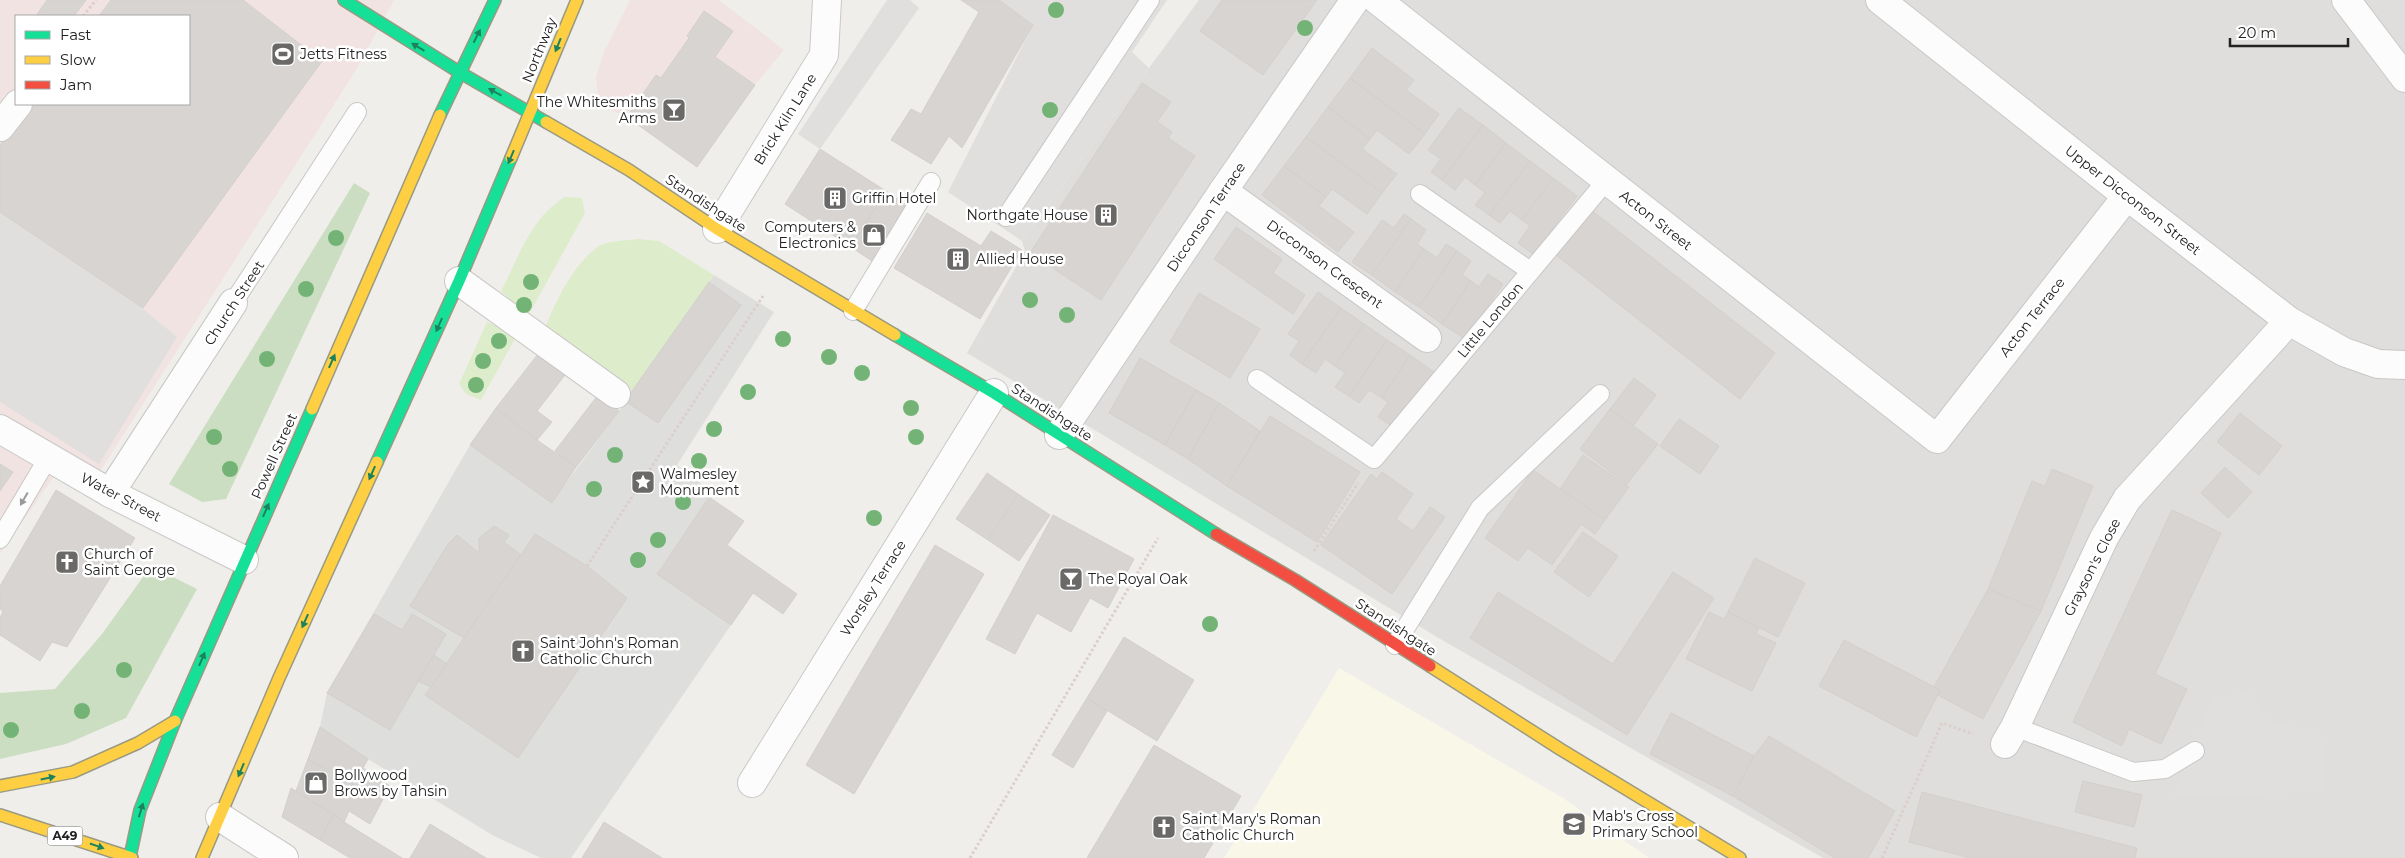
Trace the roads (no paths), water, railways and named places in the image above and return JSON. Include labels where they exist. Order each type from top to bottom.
[{"type":"main road","name":"Standishgate","points":[[344,0],[459,72],[629,170],[717,228],[853,311],[994,393],[1175,509],[1295,580],[1560,749],[1740,858]]},
{"type":"main road","points":[[459,72],[494,0]]},
{"type":"main road","name":"Northway","points":[[530,112],[577,0]]},
{"type":"main road","name":"Powell Street","points":[[130,858],[140,810],[175,721],[459,72]]},
{"type":"main road","points":[[202,858],[279,678],[459,281],[530,112]]},
{"type":"main road","points":[[0,786],[73,772],[138,744],[175,721]]},
{"type":"main road","name":"A49","points":[[0,815],[130,858]]},
{"type":"street","name":"Brick Kiln Lane","points":[[717,228],[824,55],[827,0]]},
{"type":"street","name":"Dicconson Terrace","points":[[1059,434],[1355,0]]},
{"type":"street","name":"Acton Street","points":[[1377,0],[1937,439]]},
{"type":"street","name":"Upper Dicconson Street","points":[[1880,0],[2127,196],[2289,321],[2344,352],[2378,364],[2405,365]]},
{"type":"street","points":[[2346,0],[2405,78]]},
{"type":"street","points":[[0,127],[17,105]]},
{"type":"street","name":"Dicconson Crescent","points":[[1223,191],[1427,338]]},
{"type":"street","name":"Acton Terrace","points":[[1937,439],[2127,196]]},
{"type":"street","points":[[459,281],[616,394]]},
{"type":"street","name":"Church Street","points":[[110,493],[233,304]]},
{"type":"street","name":"Grayson's Close","points":[[2010,735],[2104,538],[2127,499],[2289,321]]},
{"type":"street","name":"Worsley Terrace","points":[[752,783],[994,393]]},
{"type":"street","name":"Water Street","points":[[0,429],[110,493],[244,560]]},
{"type":"street","points":[[220,817],[284,858]]},
{"type":"lane","points":[[1006,217],[1150,0]]},
{"type":"lane","name":"Church Street","points":[[233,304],[357,112]]},
{"type":"lane","name":"Little London","points":[[1256,379],[1374,459],[1606,181]]},
{"type":"lane","points":[[853,311],[931,182]]},
{"type":"lane","points":[[1420,194],[1530,271]]},
{"type":"lane","points":[[1395,644],[1480,508],[1600,394]]},
{"type":"lane","points":[[0,540],[48,458]]},
{"type":"lane","points":[[2010,735],[2134,772],[2165,769],[2195,750]]},
{"type":"place","name":"Jetts Fitness","points":[[283,54]]},
{"type":"place","name":"The Whitesmiths Arms","points":[[674,110]]},
{"type":"place","name":"Griffin Hotel","points":[[835,198]]},
{"type":"place","name":"Northgate House","points":[[1106,215]]},
{"type":"place","name":"Computers & Electronics","points":[[874,235]]},
{"type":"place","name":"Allied House","points":[[958,259]]},
{"type":"place","name":"Walmesley Monument","points":[[643,482]]},
{"type":"place","name":"Church of Saint George","points":[[67,562]]},
{"type":"place","name":"The Royal Oak","points":[[1071,579]]},
{"type":"place","name":"Saint John's Roman Catholic Church","points":[[523,651]]},
{"type":"place","name":"Bollywood Brows by Tahsin","points":[[316,783]]},
{"type":"place","name":"Mab's Cross Primary School","points":[[1574,824]]},
{"type":"place","name":"Saint Mary's Roman Catholic Church","points":[[1164,827]]}]
